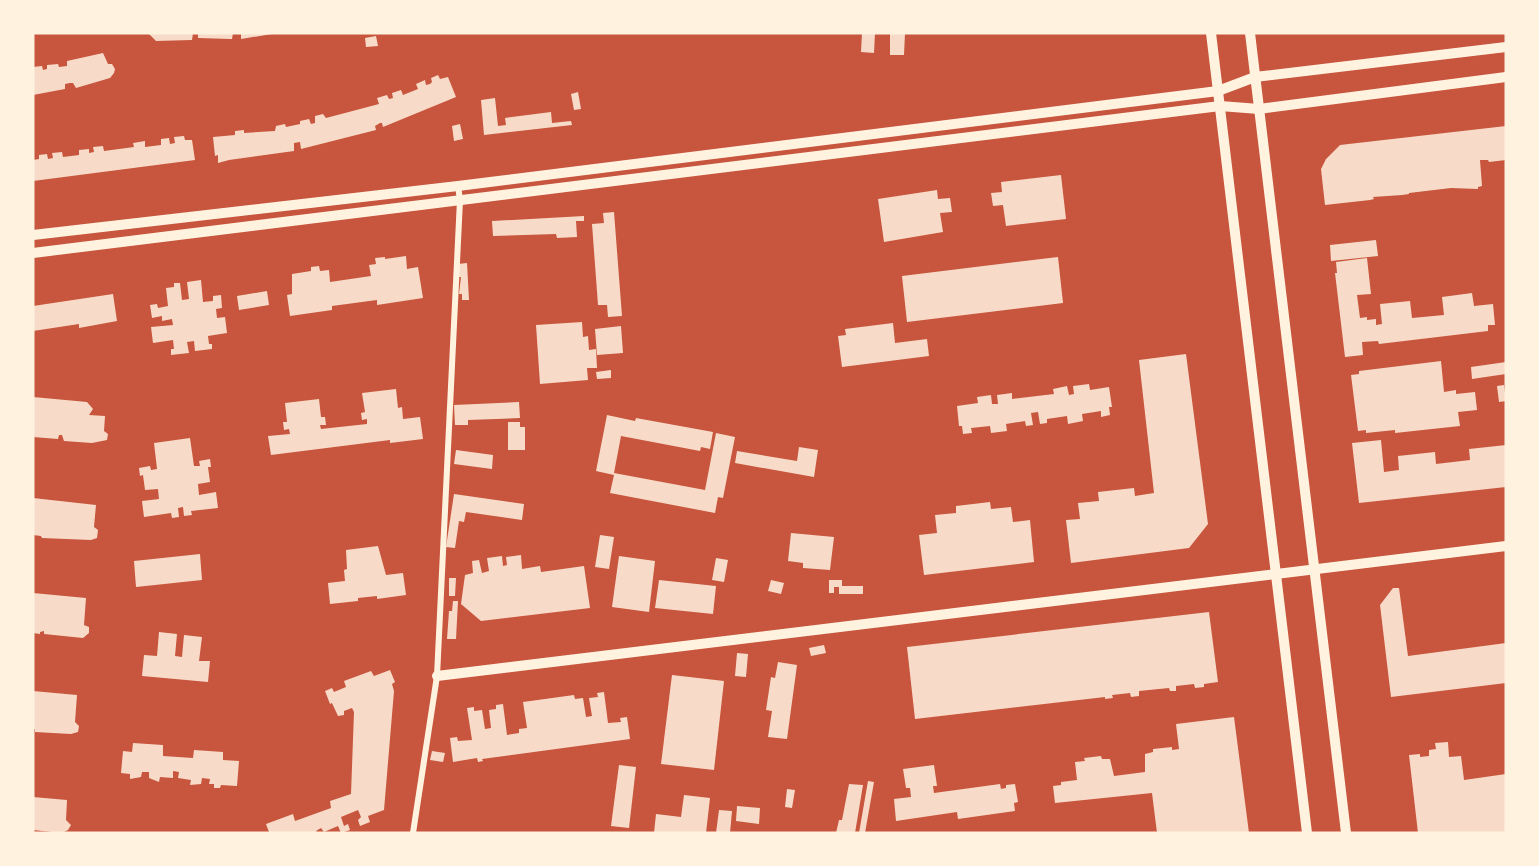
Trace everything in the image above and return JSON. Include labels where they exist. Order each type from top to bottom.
[{"type":"main road","points":[[1211,33],[1307,833]]},
{"type":"main road","points":[[1250,33],[1346,833]]},
{"type":"main road","points":[[33,235],[458,186],[1218,90],[1255,78],[1506,47]]},
{"type":"main road","points":[[33,253],[1220,106],[1259,109],[1506,77]]},
{"type":"main road","points":[[437,676],[1506,546]]},
{"type":"street","points":[[413,833],[437,676],[460,200],[458,186]]},
{"type":"building","points":[[148,33],[193,33],[192,40],[156,41]]},
{"type":"building","points":[[198,33],[233,33],[230,39],[198,38]]},
{"type":"building","points":[[241,33],[272,33],[272,34],[241,39]]},
{"type":"building","points":[[862,33],[875,33],[874,53],[861,52]]},
{"type":"building","points":[[890,33],[905,33],[904,55],[890,55]]},
{"type":"building","points":[[376,36],[378,46],[366,47],[365,38]]},
{"type":"building","points":[[103,53],[108,64],[112,64],[115,69],[110,78],[76,88],[73,83],[65,84],[65,89],[33,95],[33,67],[42,66],[43,70],[47,69],[47,65],[67,66],[67,61]]},
{"type":"building","points":[[438,75],[440,79],[448,77],[456,97],[383,127],[380,123],[375,126],[376,130],[301,149],[300,142],[294,143],[294,151],[218,163],[218,155],[215,156],[213,137],[235,135],[235,131],[244,130],[244,133],[275,131],[276,126],[285,124],[286,127],[309,119],[311,124],[315,123],[315,116],[323,114],[326,118],[379,104],[377,98],[387,95],[389,99],[393,98],[392,93],[401,90],[403,95],[418,89],[416,84],[425,80],[426,85],[430,84],[431,78]]},
{"type":"building","points":[[578,92],[581,109],[574,110],[571,94]]},
{"type":"building","points":[[495,98],[498,126],[506,125],[505,118],[551,112],[552,123],[571,121],[572,125],[484,135],[481,100]]},
{"type":"building","points":[[460,124],[463,139],[454,141],[452,126]]},
{"type":"building","points":[[1506,126],[1506,160],[1489,162],[1480,160],[1482,186],[1478,189],[1451,188],[1325,205],[1321,169],[1326,159],[1340,145]]},
{"type":"building","points":[[184,136],[185,140],[192,140],[195,160],[33,181],[33,160],[39,159],[39,155],[47,154],[48,159],[53,158],[52,153],[62,152],[63,157],[79,155],[79,150],[89,149],[89,153],[94,152],[93,147],[103,146],[104,151],[134,147],[133,143],[145,141],[145,147],[161,145],[161,139],[169,138],[170,144],[175,143],[174,137]]},
{"type":"building","points":[[1061,175],[1066,219],[1006,226],[1003,205],[993,206],[991,193],[1002,192],[1001,182]]},
{"type":"building","points":[[937,190],[938,199],[950,198],[952,212],[940,213],[943,232],[884,242],[878,199]]},
{"type":"building","points":[[614,212],[622,316],[608,317],[607,305],[598,305],[592,224],[604,223],[603,213]]},
{"type":"building","points":[[584,216],[584,221],[576,221],[577,237],[557,238],[556,234],[493,236],[492,221]]},
{"type":"building","points":[[1376,240],[1378,256],[1331,261],[1330,245]]},
{"type":"building","points":[[406,256],[407,269],[418,267],[423,298],[377,305],[377,300],[332,306],[332,310],[290,316],[287,295],[292,294],[292,274],[311,271],[311,267],[319,266],[320,271],[329,270],[330,282],[371,276],[369,265],[376,264],[375,258]]},
{"type":"building","points":[[1058,257],[1063,303],[907,322],[902,276]]},
{"type":"building","points":[[1367,258],[1371,294],[1357,295],[1360,318],[1376,319],[1376,325],[1382,324],[1380,304],[1410,301],[1412,318],[1444,315],[1442,297],[1472,293],[1474,306],[1493,304],[1495,325],[1488,325],[1488,331],[1379,344],[1378,341],[1362,342],[1363,355],[1345,357],[1335,273],[1337,273],[1336,262]]},
{"type":"building","points":[[467,263],[469,300],[462,300],[462,294],[459,294],[461,277],[459,277],[458,264]]},
{"type":"building","points":[[201,280],[203,302],[213,301],[213,296],[221,295],[222,308],[216,309],[217,318],[225,317],[227,333],[208,336],[212,349],[195,351],[194,341],[187,342],[189,353],[171,355],[171,349],[174,349],[173,340],[153,343],[151,327],[173,325],[172,319],[162,321],[162,316],[152,318],[150,305],[157,304],[158,308],[168,306],[166,288],[174,287],[174,283],[180,283],[182,300],[189,299],[187,282]]},
{"type":"building","points":[[267,291],[269,305],[239,310],[237,296]]},
{"type":"building","points":[[113,294],[117,321],[79,328],[79,324],[33,331],[33,306]]},
{"type":"building","points":[[582,322],[583,337],[588,336],[589,350],[596,349],[597,368],[587,368],[588,380],[540,384],[536,325]]},
{"type":"building","points":[[893,323],[895,343],[927,339],[929,356],[842,367],[838,336],[846,335],[845,329]]},
{"type":"building","points":[[621,326],[623,353],[597,355],[595,329]]},
{"type":"building","points":[[1186,354],[1208,524],[1189,548],[1071,563],[1066,520],[1080,519],[1078,503],[1099,501],[1098,492],[1134,488],[1135,496],[1154,493],[1139,360]]},
{"type":"building","points":[[1441,361],[1444,392],[1456,390],[1456,394],[1475,392],[1477,410],[1458,412],[1460,426],[1395,433],[1395,430],[1366,433],[1366,430],[1358,431],[1351,375],[1359,374],[1359,371]]},
{"type":"building","points":[[1506,362],[1506,374],[1472,379],[1471,367]]},
{"type":"building","points":[[611,370],[611,378],[597,379],[596,372]]},
{"type":"building","points":[[1089,384],[1090,390],[1109,387],[1112,407],[1109,407],[1110,415],[1101,417],[1101,411],[1082,414],[1083,421],[1068,424],[1067,416],[1047,419],[1047,423],[1040,424],[1038,412],[1031,413],[1033,425],[1026,426],[1025,421],[1006,424],[1007,431],[991,433],[990,426],[971,428],[972,433],[963,434],[962,426],[959,426],[957,406],[978,403],[977,397],[991,395],[992,404],[998,404],[997,395],[1012,393],[1012,399],[1054,394],[1053,389],[1067,386],[1069,395],[1074,394],[1073,386]]},
{"type":"building","points":[[1504,385],[1506,401],[1499,402],[1497,386]]},
{"type":"building","points":[[396,389],[398,408],[402,407],[403,419],[420,417],[423,439],[390,443],[390,440],[271,455],[268,436],[290,434],[289,429],[284,430],[283,422],[287,422],[285,403],[319,399],[321,417],[325,417],[326,425],[320,425],[321,429],[367,424],[367,419],[362,420],[361,413],[365,412],[362,393]]},
{"type":"building","points":[[33,397],[87,402],[93,409],[89,415],[105,416],[104,431],[108,434],[107,440],[92,443],[64,441],[62,435],[59,435],[58,439],[33,437]]},
{"type":"building","points":[[519,402],[520,418],[468,420],[468,425],[455,425],[454,405]]},
{"type":"building","points":[[607,415],[713,432],[710,449],[701,447],[700,451],[621,436],[614,473],[705,490],[716,433],[735,437],[723,498],[718,497],[715,513],[610,493],[614,475],[596,471]]},
{"type":"building","points":[[508,422],[520,422],[520,427],[525,427],[525,450],[508,450]]},
{"type":"building","points":[[190,438],[194,466],[200,466],[199,461],[210,459],[211,467],[208,467],[210,482],[198,484],[199,495],[216,492],[218,508],[191,511],[192,515],[184,516],[183,507],[178,508],[179,517],[172,518],[171,513],[144,517],[142,501],[159,499],[158,489],[145,490],[143,475],[140,476],[139,468],[150,466],[151,470],[157,469],[154,443]]},
{"type":"building","points":[[1381,440],[1384,472],[1399,470],[1398,456],[1435,452],[1436,464],[1470,460],[1469,449],[1506,445],[1506,487],[1359,503],[1352,443]]},
{"type":"building","points":[[799,447],[818,450],[814,477],[735,463],[737,451],[797,461]]},
{"type":"building","points":[[456,450],[493,455],[492,469],[454,464]]},
{"type":"building","points":[[454,494],[524,504],[522,520],[466,512],[464,522],[459,521],[455,548],[446,547]]},
{"type":"building","points":[[33,498],[96,505],[94,527],[98,530],[97,538],[91,540],[42,538],[33,535]]},
{"type":"building","points":[[990,502],[991,509],[1011,507],[1013,522],[1030,520],[1034,562],[924,575],[919,535],[937,533],[935,515],[956,513],[956,506]]},
{"type":"building","points":[[791,533],[834,537],[830,570],[803,568],[803,563],[788,561]]},
{"type":"building","points":[[600,535],[614,537],[609,569],[595,567]]},
{"type":"building","points":[[378,546],[386,575],[403,573],[406,595],[377,599],[377,596],[358,598],[358,601],[330,604],[328,583],[345,581],[346,550]]},
{"type":"building","points":[[200,554],[202,580],[136,587],[134,561]]},
{"type":"building","points":[[521,555],[522,569],[540,566],[541,572],[584,566],[590,608],[481,621],[461,604],[465,575],[473,573],[472,561],[479,560],[482,573],[489,571],[487,558],[502,556],[503,566],[507,565],[506,557]]},
{"type":"building","points":[[619,556],[655,561],[649,612],[612,607]]},
{"type":"building","points":[[716,558],[728,560],[724,582],[712,580]]},
{"type":"building","points":[[449,578],[456,578],[455,596],[449,596]]},
{"type":"building","points":[[659,580],[716,586],[713,614],[655,608]]},
{"type":"building","points":[[771,580],[784,583],[781,594],[768,591]]},
{"type":"building","points":[[829,580],[842,580],[842,586],[863,586],[863,594],[839,594],[839,587],[834,587],[834,593],[829,593]]},
{"type":"building","points":[[1393,588],[1399,588],[1408,656],[1506,643],[1506,683],[1391,697],[1380,605]]},
{"type":"building","points":[[33,593],[86,598],[84,625],[89,627],[89,633],[83,638],[44,634],[44,631],[40,634],[33,633]]},
{"type":"building","points":[[453,601],[458,601],[456,639],[447,639],[449,611],[452,611]]},
{"type":"building","points":[[1209,612],[1218,682],[1195,688],[1194,684],[1176,686],[1176,691],[1170,691],[1169,688],[1139,691],[1139,696],[1131,697],[1130,693],[1112,695],[1113,698],[1105,699],[1105,697],[915,719],[907,647]]},
{"type":"building","points":[[159,632],[177,634],[175,656],[182,657],[184,635],[202,637],[199,661],[210,661],[208,682],[142,676],[144,655],[157,656]]},
{"type":"building","points":[[824,645],[826,653],[811,656],[809,648]]},
{"type":"building","points":[[737,653],[748,654],[746,677],[735,676]]},
{"type":"building","points":[[778,662],[797,665],[787,739],[768,737],[772,711],[766,710],[771,677],[775,678]]},
{"type":"building","points":[[390,670],[395,682],[392,684],[394,691],[384,810],[368,816],[370,822],[360,826],[358,820],[361,817],[358,810],[341,817],[344,826],[348,824],[350,830],[341,833],[338,826],[324,832],[321,828],[316,831],[317,833],[267,833],[269,832],[266,824],[293,814],[295,821],[331,808],[330,801],[351,794],[354,712],[352,708],[344,711],[344,715],[338,716],[325,691],[332,688],[334,692],[346,687],[344,681],[371,671],[374,676]]},
{"type":"building","points":[[672,675],[724,681],[714,770],[661,764]]},
{"type":"building","points":[[33,691],[77,695],[75,722],[79,726],[78,732],[71,734],[35,732],[33,729]]},
{"type":"building","points":[[604,692],[608,723],[621,722],[620,718],[627,717],[630,739],[482,759],[483,761],[478,762],[477,758],[453,762],[450,738],[457,737],[458,741],[472,740],[467,708],[474,707],[474,711],[482,710],[485,729],[491,728],[489,710],[496,709],[496,705],[503,704],[507,735],[519,733],[519,729],[527,728],[523,702],[574,695],[575,699],[583,698],[586,717],[592,716],[589,698],[598,697],[597,693]]},
{"type":"building","points":[[1234,717],[1249,833],[1157,833],[1152,793],[1055,803],[1053,786],[1061,785],[1061,782],[1077,780],[1075,762],[1085,761],[1084,758],[1101,756],[1102,759],[1110,759],[1114,776],[1145,772],[1145,754],[1153,752],[1153,749],[1172,747],[1172,750],[1179,749],[1176,724]]},
{"type":"building","points":[[1448,742],[1449,757],[1461,756],[1464,780],[1506,774],[1506,833],[1418,833],[1409,755],[1429,756],[1429,750],[1436,749],[1435,743]]},
{"type":"building","points":[[133,743],[163,745],[163,756],[193,758],[194,750],[223,752],[223,760],[239,761],[237,786],[221,785],[220,788],[214,788],[214,784],[209,784],[210,779],[202,778],[201,784],[190,785],[191,780],[178,778],[179,772],[173,771],[173,778],[160,777],[159,782],[149,778],[149,772],[142,772],[141,777],[130,779],[130,774],[121,773],[123,751],[132,752]]},
{"type":"building","points":[[432,751],[445,753],[443,762],[430,760]]},
{"type":"building","points":[[619,765],[636,767],[629,828],[611,826]]},
{"type":"building","points":[[934,765],[937,786],[933,786],[934,793],[1000,784],[1001,789],[1006,788],[1006,785],[1015,784],[1018,802],[1014,803],[1015,811],[958,819],[957,812],[896,821],[894,799],[911,797],[910,788],[906,788],[903,769]]},
{"type":"building","points":[[868,781],[874,782],[865,833],[859,833]]},
{"type":"building","points":[[849,784],[863,785],[855,833],[836,833],[839,820],[842,820]]},
{"type":"building","points":[[787,789],[795,790],[792,808],[785,807]]},
{"type":"building","points":[[684,795],[710,798],[706,833],[654,833],[656,814],[681,817]]},
{"type":"building","points":[[33,797],[67,800],[66,820],[71,825],[68,830],[62,833],[33,830]]},
{"type":"building","points":[[737,806],[760,808],[759,824],[736,821]]},
{"type":"building","points":[[719,810],[732,811],[730,833],[716,833]]}]
